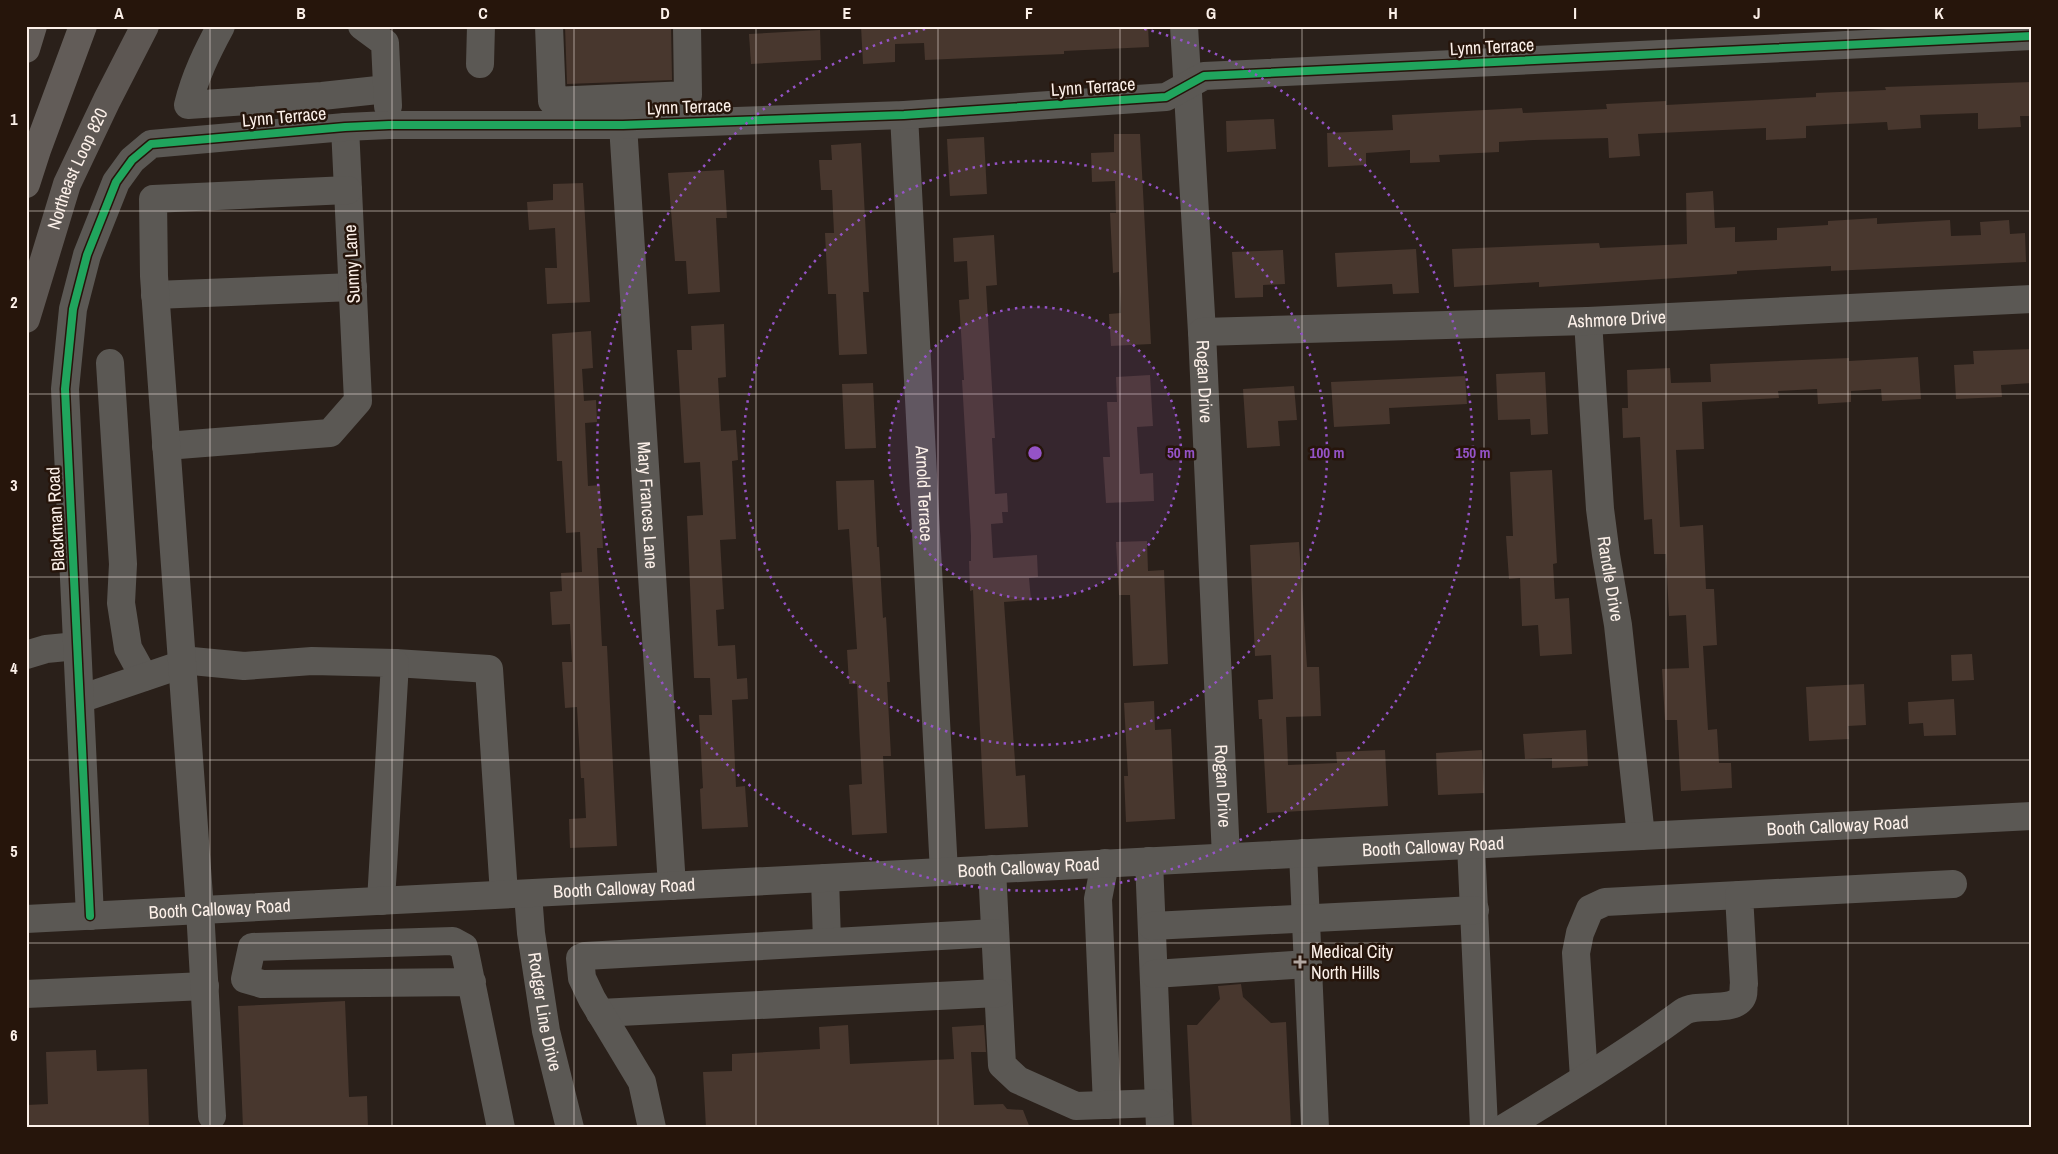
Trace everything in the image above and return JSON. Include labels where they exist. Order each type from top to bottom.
[{"type":"highway","points":[[26,49],[33,26]]},
{"type":"highway","points":[[26,184],[83,26]]},
{"type":"main road","name":"Northeast Loop 820","points":[[26,319],[68,184],[107,100],[145,26]]},
{"type":"street","points":[[221,26],[202,60],[192,85],[188,105],[322,96],[387,89]]},
{"type":"street","points":[[362,26],[385,43],[389,125]]},
{"type":"street","points":[[480,64],[481,26]]},
{"type":"street","points":[[549,26],[552,101],[688,95],[686,26]]},
{"type":"street","name":"Rogan Drive","points":[[1184,26],[1202,332],[1226,857]]},
{"type":"street","name":"Lynn Terrace","points":[[151,144],[345,126],[623,125],[904,115],[1166,97],[1204,76],[2032,36]]},
{"type":"street","name":"Arnold Terrace","points":[[904,115],[944,872]]},
{"type":"street","name":"Mary Frances Lane","points":[[623,125],[672,886]]},
{"type":"street","name":"Sunny Lane","points":[[166,446],[330,433],[358,401],[345,126]]},
{"type":"street","name":"Blackman Road","points":[[90,916],[65,389],[73,309],[87,255],[116,182],[132,160],[151,144]]},
{"type":"street","points":[[212,1116],[200,910],[155,295],[153,199],[348,190]]},
{"type":"street","points":[[155,295],[353,287]]},
{"type":"street","name":"Ashmore Drive","points":[[1202,332],[1588,320],[2032,299]]},
{"type":"street","name":"Randle Drive","points":[[1588,320],[1600,509],[1618,625],[1641,836]]},
{"type":"street","points":[[110,363],[123,564],[122,603],[128,648],[144,677]]},
{"type":"street","points":[[26,655],[46,649],[77,646]]},
{"type":"street","points":[[80,699],[192,661],[244,666],[312,661],[395,663],[381,900]]},
{"type":"street","name":"Rodger Line Drive","points":[[395,663],[490,669],[516,894],[531,933],[546,1031],[566,1127]]},
{"type":"street","name":"Booth Calloway Road","points":[[26,919],[2032,816]]},
{"type":"street","points":[[1472,844],[1484,1128]]},
{"type":"street","points":[[1303,853],[1315,1128]]},
{"type":"street","points":[[992,869],[1002,1065],[1018,1080],[1076,1106],[1107,1105],[1160,1115],[1149,861]]},
{"type":"street","points":[[1105,863],[1098,898],[1107,1105]]},
{"type":"street","points":[[825,878],[827,942]]},
{"type":"street","points":[[1584,1078],[1576,953],[1580,933],[1590,909],[1598,904],[1605,902],[1953,884]]},
{"type":"street","points":[[1504,1128],[1688,1009],[1730,1006],[1738,1002],[1743,996],[1744,984],[1739,895]]},
{"type":"street","points":[[1152,926],[1475,910]]},
{"type":"street","points":[[652,1128],[642,1082],[600,1013],[582,978],[580,958],[585,956],[995,933]]},
{"type":"street","points":[[472,982],[262,984],[244,979],[252,947],[453,941],[464,947],[472,982],[501,1128]]},
{"type":"street","points":[[1154,974],[1308,964]]},
{"type":"street","points":[[26,994],[205,986]]},
{"type":"street","points":[[600,1013],[998,993]]},
{"type":"building","points":[[565,26],[671,26],[672,80],[567,84]]},
{"type":"building","points":[[861,26],[1148,26],[1149,47],[1064,51],[1064,54],[925,60],[924,43],[895,44],[895,62],[863,64]]},
{"type":"building","points":[[820,30],[821,60],[751,64],[749,34]]},
{"type":"building","points":[[2032,82],[2032,116],[2020,116],[2021,127],[1978,129],[1978,113],[1920,115],[1921,128],[1888,130],[1887,122],[1806,126],[1806,138],[1766,140],[1766,128],[1638,134],[1640,156],[1609,158],[1608,138],[1534,140],[1499,142],[1499,152],[1439,155],[1440,162],[1410,163],[1410,150],[1366,153],[1366,165],[1328,167],[1327,133],[1393,130],[1392,115],[1522,108],[1523,113],[1607,109],[1606,104],[1666,101],[1666,105],[1816,97],[1816,93],[1886,90],[1885,87]]},
{"type":"building","points":[[1274,119],[1276,149],[1227,152],[1226,121]]},
{"type":"building","points":[[1114,134],[1140,134],[1151,344],[1111,346],[1109,314],[1121,313],[1119,272],[1113,273],[1110,213],[1116,213],[1115,181],[1092,182],[1091,153],[1114,152]]},
{"type":"building","points":[[984,137],[987,194],[950,196],[947,139]]},
{"type":"building","points":[[861,143],[869,292],[863,292],[867,354],[839,355],[836,294],[828,294],[825,233],[834,233],[832,190],[821,190],[819,160],[832,160],[831,145]]},
{"type":"building","points":[[724,170],[727,218],[716,218],[720,292],[688,294],[686,261],[675,261],[668,173]]},
{"type":"building","points":[[583,183],[590,302],[547,304],[545,268],[557,268],[555,228],[529,230],[527,202],[553,200],[553,184]]},
{"type":"building","points":[[1713,191],[1715,228],[1735,227],[1735,242],[1777,240],[1777,228],[1828,225],[1828,221],[1877,218],[1877,224],[1950,220],[1951,236],[1981,235],[1980,222],[2009,220],[2010,234],[2025,233],[2026,262],[1831,271],[1831,266],[1737,271],[1737,274],[1539,287],[1539,282],[1454,287],[1452,249],[1599,243],[1600,248],[1687,244],[1686,193]]},
{"type":"building","points":[[994,235],[997,285],[986,286],[995,438],[992,438],[995,494],[1007,493],[1008,512],[1002,512],[1003,523],[991,524],[993,558],[1037,555],[1038,577],[1029,578],[1031,600],[1004,602],[1016,776],[1025,775],[1028,827],[985,829],[973,590],[970,591],[969,561],[971,561],[971,536],[959,300],[969,299],[967,261],[954,262],[953,238]]},
{"type":"building","points":[[1416,249],[1419,293],[1393,294],[1392,284],[1337,287],[1335,253]]},
{"type":"building","points":[[1283,250],[1285,284],[1263,285],[1263,297],[1235,298],[1232,252]]},
{"type":"building","points":[[724,324],[726,377],[718,378],[721,431],[736,430],[738,460],[732,461],[736,539],[720,540],[724,609],[716,610],[718,646],[735,645],[737,679],[747,678],[748,699],[732,700],[736,787],[745,786],[748,827],[702,829],[700,789],[703,788],[699,715],[712,715],[710,678],[694,678],[687,516],[703,515],[700,462],[684,463],[677,350],[692,350],[691,326]]},
{"type":"building","points":[[591,331],[593,368],[582,369],[584,401],[596,400],[597,422],[585,423],[588,486],[600,485],[603,548],[597,548],[602,646],[607,646],[617,846],[570,848],[569,819],[586,818],[584,778],[581,778],[577,707],[565,708],[562,662],[572,662],[570,624],[552,625],[550,592],[562,591],[561,573],[582,572],[580,532],[566,533],[562,461],[557,461],[552,334]]},
{"type":"building","points":[[2032,349],[2032,383],[2001,385],[2002,397],[1956,399],[1954,365],[1974,364],[1973,351]]},
{"type":"building","points":[[1918,357],[1921,399],[1882,401],[1881,389],[1851,391],[1851,402],[1818,404],[1817,389],[1778,391],[1779,398],[1702,402],[1704,449],[1676,450],[1680,527],[1703,525],[1706,589],[1714,589],[1717,645],[1703,646],[1708,730],[1717,729],[1719,763],[1731,763],[1732,788],[1681,791],[1677,720],[1665,720],[1662,669],[1689,668],[1686,615],[1669,616],[1666,554],[1654,554],[1652,519],[1644,520],[1640,437],[1623,438],[1622,408],[1628,408],[1627,370],[1670,368],[1671,383],[1711,382],[1710,364],[1849,358],[1849,361]]},
{"type":"building","points":[[1545,372],[1548,434],[1531,435],[1530,419],[1498,420],[1496,374]]},
{"type":"building","points":[[1150,375],[1153,426],[1137,427],[1140,474],[1153,473],[1154,501],[1106,503],[1103,457],[1110,457],[1107,402],[1117,402],[1116,377]]},
{"type":"building","points":[[1465,376],[1467,404],[1389,408],[1390,424],[1334,427],[1331,382]]},
{"type":"building","points":[[873,383],[876,448],[845,449],[842,384]]},
{"type":"building","points":[[1294,386],[1297,420],[1278,421],[1280,446],[1247,448],[1243,389]]},
{"type":"building","points":[[1552,470],[1557,563],[1553,564],[1555,599],[1569,598],[1572,654],[1540,656],[1538,625],[1522,626],[1520,578],[1509,579],[1506,536],[1513,536],[1510,472]]},
{"type":"building","points":[[874,480],[877,547],[879,547],[883,618],[886,617],[890,682],[887,682],[891,756],[883,756],[887,833],[852,835],[849,785],[862,784],[857,684],[849,684],[847,650],[857,649],[849,529],[838,530],[836,481]]},
{"type":"building","points":[[1147,541],[1148,571],[1164,570],[1168,664],[1133,666],[1130,595],[1119,595],[1116,542]]},
{"type":"building","points":[[1299,542],[1307,667],[1319,667],[1321,716],[1286,717],[1288,765],[1337,763],[1336,752],[1385,750],[1388,806],[1267,813],[1262,719],[1259,719],[1258,700],[1273,699],[1271,655],[1255,656],[1250,545]]},
{"type":"building","points":[[1972,654],[1974,680],[1952,681],[1951,655]]},
{"type":"building","points":[[1864,684],[1866,725],[1848,726],[1849,739],[1809,741],[1806,687]]},
{"type":"building","points":[[1954,699],[1956,735],[1924,736],[1923,723],[1909,724],[1908,702]]},
{"type":"building","points":[[1154,701],[1155,730],[1171,729],[1175,819],[1126,822],[1124,776],[1128,776],[1124,703]]},
{"type":"building","points":[[1586,730],[1588,766],[1552,768],[1552,758],[1525,759],[1523,734]]},
{"type":"building","points":[[1482,750],[1484,793],[1438,795],[1436,753]]},
{"type":"building","points":[[1241,984],[1243,997],[1271,1023],[1286,1022],[1291,1128],[1192,1128],[1187,1025],[1197,1025],[1220,999],[1218,986]]},
{"type":"building","points":[[345,1001],[349,1097],[367,1096],[368,1128],[243,1128],[238,1006]]},
{"type":"building","points":[[848,1025],[850,1064],[954,1059],[952,1027],[984,1025],[986,1052],[971,1052],[974,1105],[1003,1104],[1007,1109],[1023,1110],[1030,1128],[706,1128],[703,1072],[732,1071],[732,1054],[820,1049],[819,1027]]},
{"type":"building","points":[[96,1050],[97,1071],[147,1069],[149,1128],[28,1128],[27,1105],[48,1104],[46,1052]]},
{"type":"cycle path","points":[[90,916],[65,389],[73,309],[87,255],[116,182],[132,160],[151,144],[345,127],[389,125],[623,125],[904,115],[1166,97],[1204,76],[2032,36]]},
{"type":"place","name":"Medical City North Hills","points":[[1300,962]]}]
